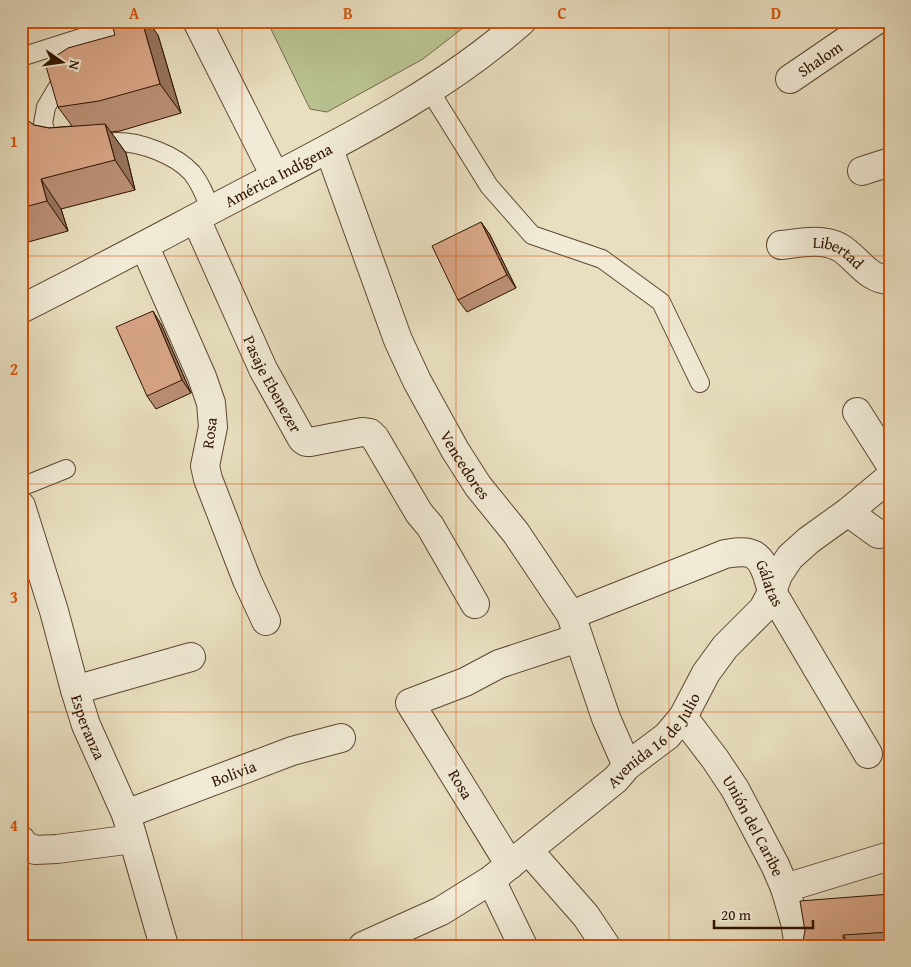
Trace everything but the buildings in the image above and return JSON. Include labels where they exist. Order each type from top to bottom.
[{"type":"street","points":[[197,21],[275,176]]},
{"type":"street","name":"América Indígena","points":[[21,309],[145,247],[275,176],[329,149],[430,91],[481,56],[522,21]]},
{"type":"street","name":"Shalom","points":[[790,79],[875,21]]},
{"type":"street","name":"Vencedores","points":[[329,149],[396,332],[417,381],[473,479],[516,533],[574,627],[606,718],[627,766]]},
{"type":"street","points":[[862,171],[890,162]]},
{"type":"street","name":"Pasaje Ebenezer","points":[[204,215],[263,369],[302,439],[310,442],[362,432],[370,434],[375,438],[419,513],[430,526],[475,604]]},
{"type":"street","name":"Libertad","points":[[781,246],[815,241],[838,247],[849,254],[862,268],[884,280],[890,280]]},
{"type":"street","name":"Rosa","points":[[145,247],[202,377],[211,403],[213,427],[205,466],[208,479],[247,580],[266,621]]},
{"type":"street","points":[[858,412],[890,464]]},
{"type":"street","name":"Avenida 16 de Julio","points":[[375,943],[441,912],[510,866],[616,779],[627,766],[668,736],[683,717],[706,673],[725,647],[764,609],[778,575],[790,557],[890,477]]},
{"type":"street","name":"Esperanza","points":[[21,506],[54,611],[86,724],[130,826],[164,946]]},
{"type":"street","points":[[848,512],[886,541]]},
{"type":"street","name":"Gálatas","points":[[574,627],[725,554],[748,552],[762,563],[772,592],[868,754]]},
{"type":"street","name":"Rosa","points":[[510,866],[410,703],[466,682],[574,627]]},
{"type":"street","points":[[75,690],[191,656]]},
{"type":"street","name":"Unión del Caribe","points":[[683,717],[736,789],[785,888],[795,922],[799,946]]},
{"type":"street","name":"Bolivia","points":[[21,840],[22,844],[35,850],[57,849],[130,826],[292,751],[342,738]]},
{"type":"street","points":[[785,888],[890,856]]},
{"type":"street","points":[[510,866],[523,946]]},
{"type":"street","points":[[510,866],[586,916],[606,946]]},
{"type":"lane","points":[[21,56],[134,21]]},
{"type":"lane","points":[[80,72],[59,85],[46,107],[43,124],[48,138],[59,145],[69,147],[118,142],[142,145],[169,155],[191,172],[200,185],[204,215]]},
{"type":"lane","points":[[430,91],[489,186],[532,235],[602,259],[660,302],[700,383]]},
{"type":"lane","points":[[21,487],[66,469]]},
{"type":"green space","points":[[267,21],[472,21],[423,59],[327,112],[310,109]]}]
